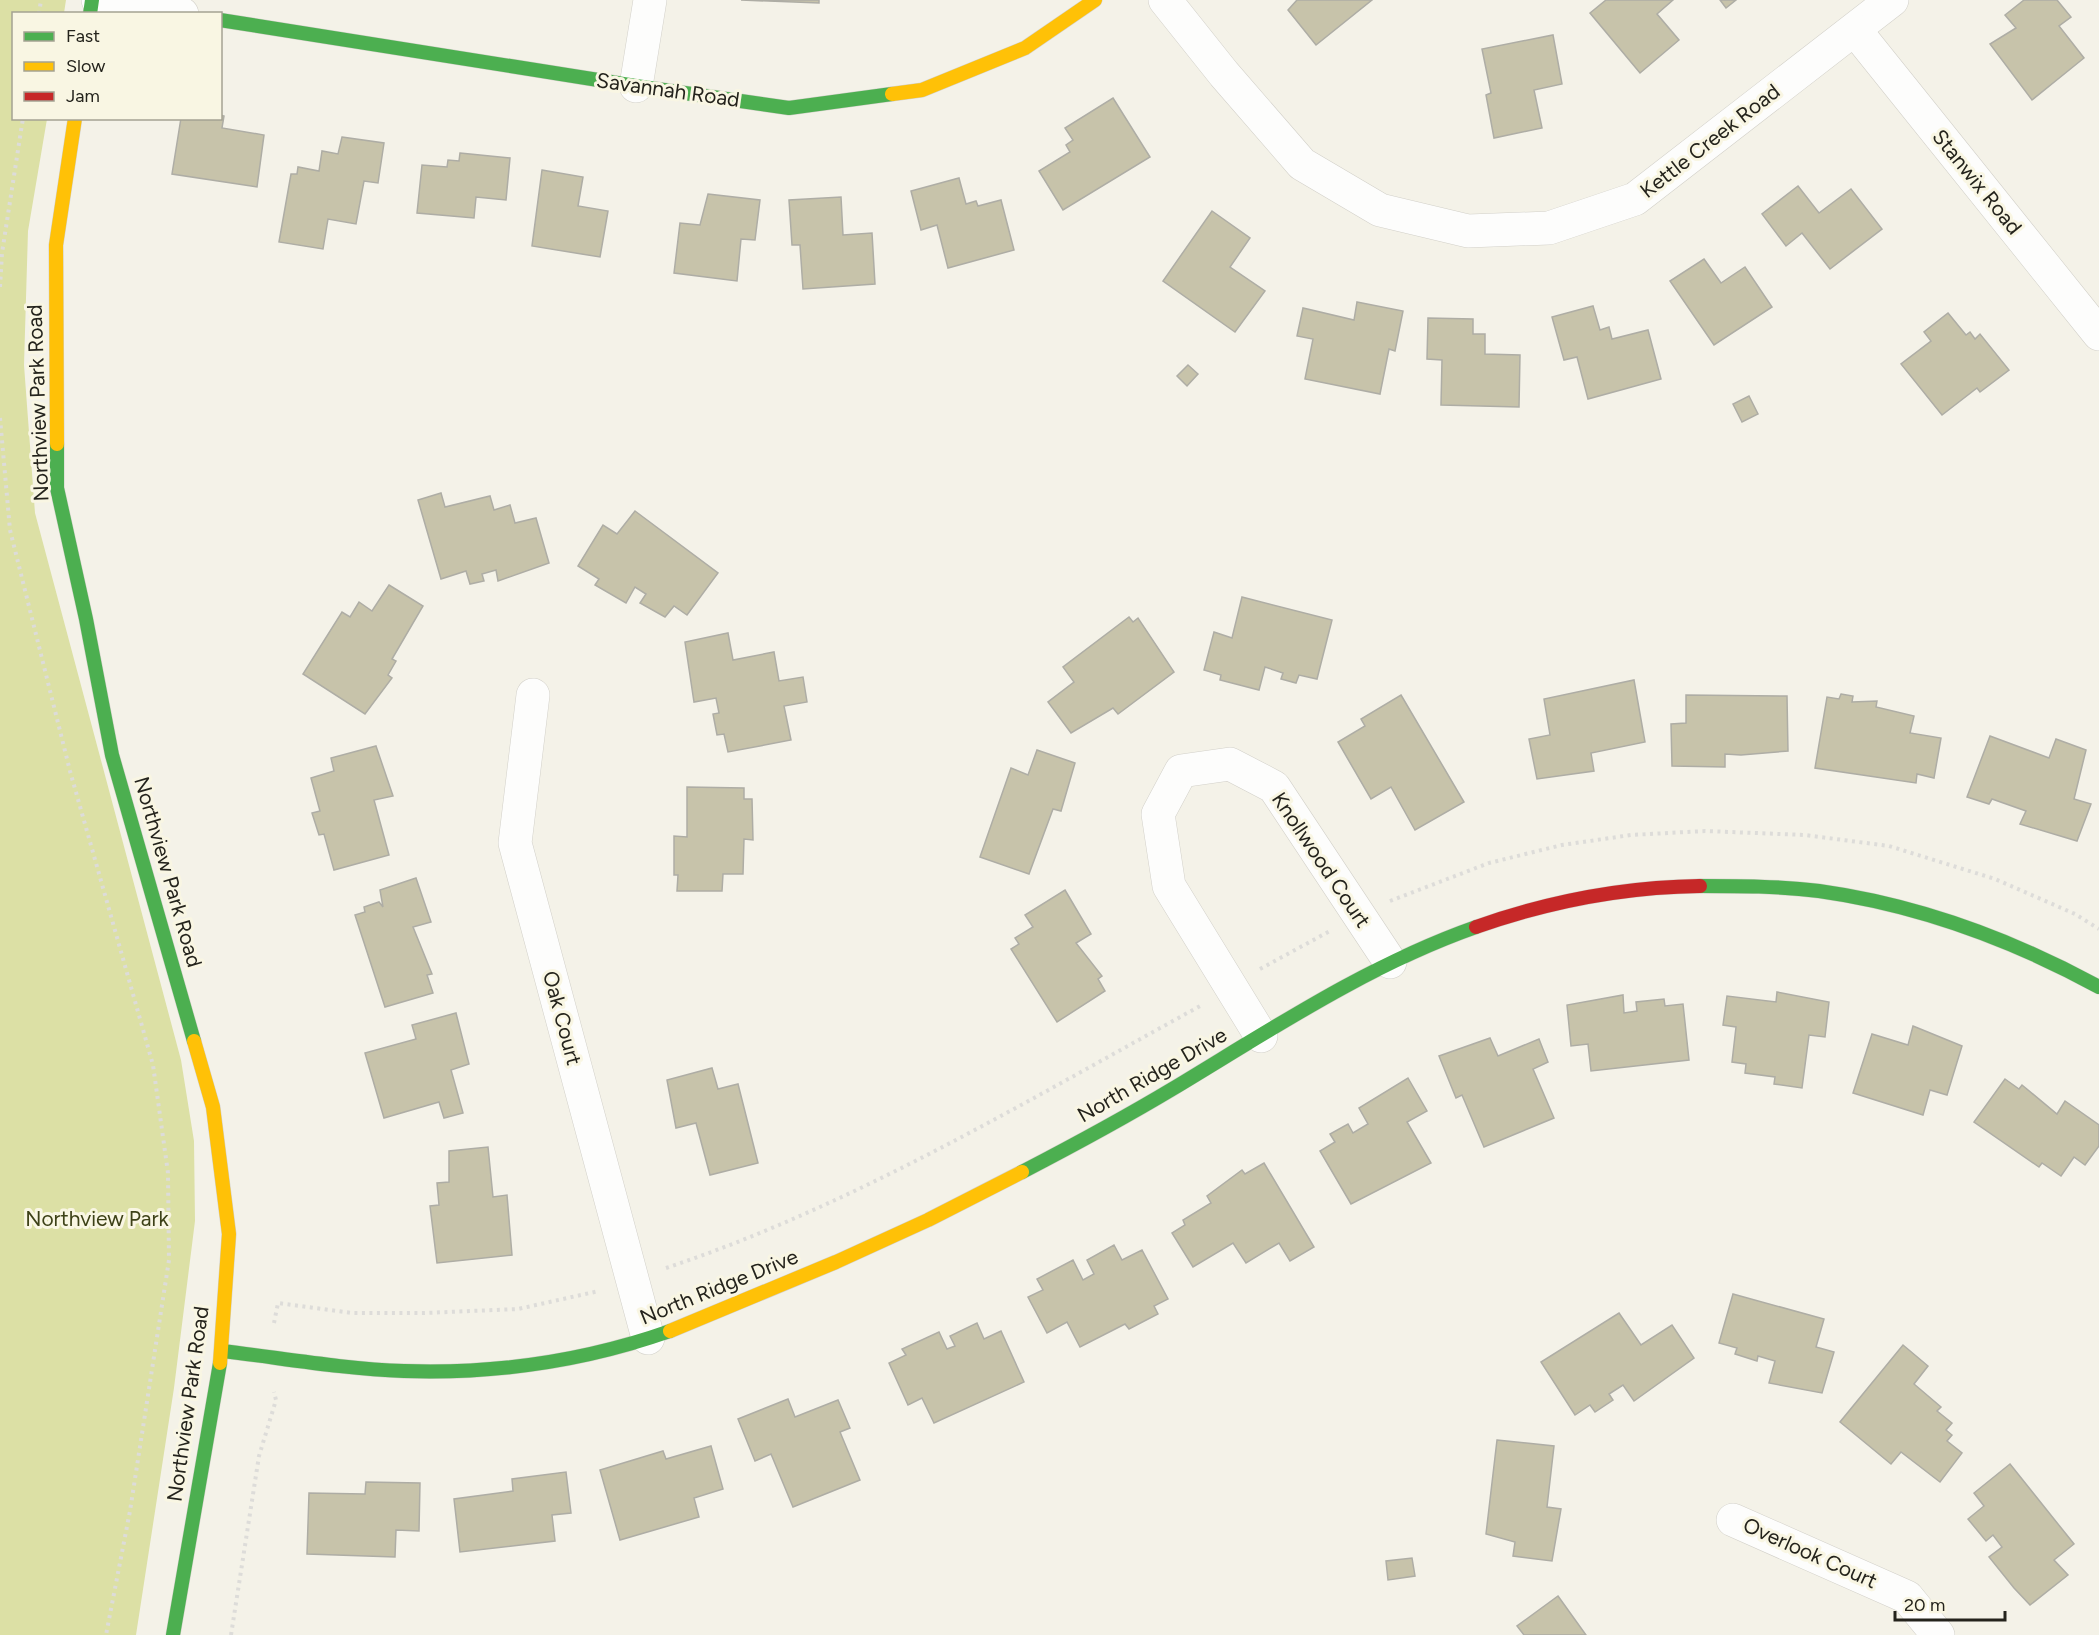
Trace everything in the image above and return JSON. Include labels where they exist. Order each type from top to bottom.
[{"type":"street","points":[[98,0],[170,12]]},
{"type":"street","points":[[636,86],[650,0]]},
{"type":"street","name":"Savannah Road","points":[[222,20],[789,108],[922,90],[1025,48],[1095,0]]},
{"type":"street","name":"Kettle Creek Road","points":[[1165,0],[1224,74],[1302,164],[1380,210],[1468,231],[1549,228],[1635,199],[1892,0]]},
{"type":"street","name":"Stanwix Road","points":[[1855,30],[2099,334]]},
{"type":"street","name":"Northview Park Road","points":[[75,120],[56,245],[57,488],[86,619],[112,755],[213,1107],[229,1234],[222,1351],[173,1635]]},
{"type":"street","name":"Oak Court","points":[[533,695],[515,843],[648,1338]]},
{"type":"street","name":"Knollwood Court","points":[[1262,1036],[1169,886],[1158,814],[1181,771],[1230,764],[1274,787],[1390,962]]},
{"type":"street","name":"North Ridge Drive","points":[[222,1351],[374,1369],[427,1371],[528,1365],[579,1356],[648,1338],[725,1310],[853,1255],[1000,1186],[1390,962],[1438,940],[1537,908],[1603,895],[1654,888],[1721,885],[1839,894],[1891,904],[2002,939],[2061,966],[2099,987]]},
{"type":"street","name":"Overlook Court","points":[[1733,1520],[1907,1597],[1938,1635]]},
{"type":"path","points":[[0,287],[2,253],[23,120]]},
{"type":"path","points":[[0,418],[10,530],[70,771],[153,1065],[168,1173],[169,1260],[130,1511],[106,1635]]},
{"type":"path","points":[[231,1635],[259,1456],[276,1400],[267,1356],[278,1304]]},
{"type":"green space","name":"Northview Park","points":[[0,0],[66,0],[64,12],[12,12],[12,120],[47,120],[28,231],[24,365],[35,513],[181,1060],[194,1141],[195,1221],[174,1388],[136,1635],[0,1635]]},
{"type":"building","points":[[741,0],[819,0],[819,3]]},
{"type":"building","points":[[1297,0],[1372,0],[1316,45],[1288,10]]},
{"type":"building","points":[[1606,0],[1673,0],[1657,14],[1679,40],[1640,73],[1590,13]]},
{"type":"building","points":[[1720,0],[1736,0],[1726,8]]},
{"type":"building","points":[[2024,0],[2057,0],[2071,17],[2059,26],[2084,58],[2032,100],[1990,44],[2016,28],[2005,15]]},
{"type":"building","points":[[1553,35],[1562,84],[1534,90],[1542,128],[1494,138],[1486,95],[1491,93],[1482,49]]},
{"type":"building","points":[[1113,98],[1150,157],[1063,210],[1039,171],[1070,152],[1066,145],[1073,140],[1065,128]]},
{"type":"building","points":[[222,116],[224,116],[222,128],[264,135],[257,187],[172,174],[181,120],[222,120]]},
{"type":"building","points":[[342,137],[384,143],[378,183],[364,181],[356,224],[328,219],[323,249],[279,242],[291,174],[297,174],[298,167],[319,171],[322,151],[338,154]]},
{"type":"building","points":[[460,153],[510,158],[506,200],[476,197],[474,218],[417,213],[422,165],[447,167],[448,160],[459,161]]},
{"type":"building","points":[[542,170],[583,177],[578,206],[608,211],[600,257],[532,246]]},
{"type":"building","points":[[959,178],[966,204],[976,201],[978,206],[1001,200],[1014,250],[948,268],[937,225],[921,230],[911,191]]},
{"type":"building","points":[[1798,186],[1819,213],[1851,189],[1882,229],[1830,269],[1802,233],[1786,246],[1762,214]]},
{"type":"building","points":[[708,194],[760,200],[755,240],[741,239],[737,281],[674,273],[680,223],[700,225]]},
{"type":"building","points":[[841,197],[843,235],[872,233],[875,284],[803,289],[800,245],[792,245],[789,200]]},
{"type":"building","points":[[1212,211],[1250,238],[1230,267],[1265,291],[1235,332],[1163,281]]},
{"type":"building","points":[[1704,259],[1721,283],[1745,267],[1772,307],[1714,345],[1670,281]]},
{"type":"building","points":[[1357,302],[1403,311],[1395,351],[1389,349],[1380,394],[1305,379],[1313,339],[1297,336],[1303,308],[1354,320]]},
{"type":"building","points":[[1593,306],[1600,330],[1609,327],[1612,339],[1648,330],[1661,379],[1588,399],[1577,357],[1564,360],[1552,317]]},
{"type":"building","points":[[1948,313],[1966,335],[1970,332],[1975,339],[1980,334],[2009,370],[1980,392],[1977,388],[1942,415],[1901,364],[1931,341],[1924,332]]},
{"type":"building","points":[[1428,318],[1473,319],[1473,334],[1485,334],[1485,354],[1520,355],[1519,407],[1441,405],[1442,360],[1427,359]]},
{"type":"building","points":[[1188,365],[1198,374],[1187,386],[1177,376]]},
{"type":"building","points":[[1749,396],[1758,414],[1742,422],[1733,404]]},
{"type":"building","points":[[441,493],[445,507],[490,496],[494,510],[510,505],[515,523],[536,518],[549,563],[498,581],[496,570],[482,574],[484,581],[470,584],[466,571],[441,579],[418,500]]},
{"type":"building","points":[[635,511],[718,573],[687,615],[674,606],[665,617],[640,603],[646,594],[635,587],[626,603],[595,585],[599,579],[578,566],[603,525],[617,534]]},
{"type":"building","points":[[389,585],[423,606],[392,659],[396,661],[388,675],[392,678],[365,714],[303,674],[342,612],[350,617],[359,602],[372,611]]},
{"type":"building","points":[[1242,597],[1332,620],[1317,679],[1299,675],[1296,683],[1281,679],[1283,673],[1265,667],[1259,690],[1220,680],[1221,675],[1204,670],[1214,632],[1232,638]]},
{"type":"building","points":[[1129,617],[1133,622],[1138,618],[1174,672],[1118,714],[1113,708],[1071,733],[1048,702],[1074,682],[1063,667]]},
{"type":"building","points":[[728,633],[733,660],[774,652],[779,681],[803,677],[807,702],[784,706],[791,740],[728,752],[724,734],[717,735],[713,714],[719,713],[716,698],[694,702],[685,642]]},
{"type":"building","points":[[1634,680],[1645,742],[1591,753],[1594,771],[1537,779],[1529,739],[1550,735],[1544,699]]},
{"type":"building","points":[[1841,694],[1853,696],[1852,702],[1877,701],[1876,707],[1914,716],[1910,733],[1941,738],[1934,778],[1917,774],[1916,783],[1815,768],[1827,697],[1839,699]]},
{"type":"building","points":[[1401,695],[1464,802],[1415,830],[1391,787],[1371,799],[1338,742],[1365,726],[1361,719]]},
{"type":"building","points":[[1686,695],[1787,696],[1788,751],[1725,754],[1725,767],[1672,766],[1671,724],[1686,723]]},
{"type":"building","points":[[1990,736],[2049,758],[2056,739],[2086,750],[2074,799],[2091,804],[2077,841],[2020,824],[2026,811],[1992,799],[1989,804],[1967,797]]},
{"type":"building","points":[[376,746],[393,796],[374,800],[389,855],[334,870],[324,834],[319,835],[312,813],[320,811],[311,778],[334,771],[331,758]]},
{"type":"building","points":[[1037,750],[1075,763],[1061,811],[1053,809],[1029,874],[980,857],[1011,768],[1028,775]]},
{"type":"building","points":[[687,787],[744,788],[744,799],[752,799],[753,840],[744,839],[743,874],[723,874],[722,891],[677,891],[678,875],[674,875],[674,836],[687,837]]},
{"type":"building","points":[[416,878],[431,922],[413,927],[432,974],[427,975],[433,993],[385,1007],[355,915],[365,912],[364,907],[379,902],[383,907],[380,890]]},
{"type":"building","points":[[1065,890],[1091,934],[1076,943],[1102,976],[1098,979],[1105,991],[1057,1022],[1011,949],[1019,944],[1015,938],[1033,927],[1025,915]]},
{"type":"building","points":[[1777,992],[1829,1002],[1825,1037],[1809,1035],[1802,1088],[1774,1084],[1775,1077],[1745,1073],[1746,1064],[1732,1062],[1736,1027],[1723,1025],[1727,996],[1776,1002]]},
{"type":"building","points":[[1623,995],[1624,1013],[1637,1011],[1636,1002],[1664,999],[1665,1006],[1683,1004],[1689,1060],[1591,1071],[1588,1044],[1571,1046],[1567,1005]]},
{"type":"building","points":[[456,1013],[469,1064],[451,1070],[463,1113],[444,1118],[439,1102],[384,1118],[365,1053],[416,1039],[412,1025]]},
{"type":"building","points":[[1913,1026],[1962,1046],[1947,1095],[1930,1090],[1923,1115],[1853,1093],[1872,1034],[1908,1045]]},
{"type":"building","points":[[1490,1038],[1498,1056],[1539,1039],[1548,1062],[1533,1069],[1554,1118],[1484,1147],[1462,1095],[1456,1098],[1439,1056]]},
{"type":"building","points":[[712,1068],[718,1089],[738,1084],[758,1163],[710,1175],[696,1123],[676,1128],[667,1080]]},
{"type":"building","points":[[1408,1078],[1427,1111],[1407,1122],[1431,1163],[1351,1204],[1320,1151],[1335,1142],[1330,1134],[1348,1124],[1353,1133],[1368,1124],[1359,1108]]},
{"type":"building","points":[[2005,1079],[2019,1089],[2022,1085],[2057,1114],[2065,1101],[2099,1125],[2099,1146],[2085,1165],[2074,1157],[2061,1176],[2042,1163],[2039,1167],[1974,1122]]},
{"type":"building","points":[[488,1147],[493,1197],[507,1195],[512,1255],[437,1263],[430,1206],[439,1205],[437,1183],[449,1182],[449,1151]]},
{"type":"building","points":[[1264,1163],[1314,1247],[1290,1261],[1279,1243],[1246,1263],[1233,1243],[1193,1267],[1172,1233],[1185,1225],[1183,1220],[1211,1203],[1207,1196],[1242,1170],[1245,1174]]},
{"type":"building","points":[[1114,1245],[1122,1260],[1142,1250],[1168,1299],[1154,1306],[1158,1314],[1129,1329],[1125,1324],[1080,1347],[1067,1322],[1047,1333],[1028,1297],[1043,1290],[1037,1279],[1073,1260],[1083,1280],[1094,1274],[1087,1260]]},
{"type":"building","points":[[1733,1294],[1824,1319],[1816,1347],[1834,1352],[1822,1393],[1769,1383],[1775,1361],[1758,1356],[1757,1361],[1735,1354],[1737,1348],[1719,1343]]},
{"type":"building","points":[[1619,1313],[1641,1345],[1672,1325],[1694,1358],[1634,1401],[1623,1385],[1609,1394],[1613,1400],[1595,1412],[1590,1405],[1575,1415],[1541,1362]]},
{"type":"building","points":[[977,1323],[984,1339],[1001,1331],[1024,1382],[934,1423],[922,1398],[908,1405],[889,1363],[906,1355],[902,1349],[939,1332],[947,1349],[955,1346],[950,1336]]},
{"type":"building","points":[[1903,1345],[1928,1366],[1914,1384],[1941,1407],[1937,1411],[1952,1423],[1946,1430],[1952,1435],[1947,1441],[1962,1453],[1940,1482],[1901,1452],[1891,1464],[1840,1422]]},
{"type":"building","points":[[788,1399],[795,1417],[838,1400],[850,1428],[840,1432],[860,1480],[793,1507],[771,1454],[755,1461],[738,1419]]},
{"type":"building","points":[[1497,1440],[1554,1446],[1547,1507],[1561,1509],[1552,1561],[1513,1556],[1515,1542],[1486,1534]]},
{"type":"building","points":[[711,1446],[723,1489],[694,1498],[699,1517],[620,1540],[600,1470],[663,1451],[666,1459]]},
{"type":"building","points":[[2010,1464],[2074,1544],[2054,1560],[2068,1575],[2030,1605],[1989,1557],[2002,1547],[1993,1535],[1986,1541],[1968,1519],[1984,1506],[1974,1493]]},
{"type":"building","points":[[566,1472],[571,1513],[552,1515],[555,1541],[460,1552],[454,1499],[513,1491],[512,1479]]},
{"type":"building","points":[[366,1482],[420,1483],[419,1531],[396,1530],[395,1557],[307,1554],[309,1493],[365,1494]]},
{"type":"building","points":[[1412,1558],[1415,1576],[1388,1580],[1386,1561]]},
{"type":"building","points":[[1558,1596],[1586,1635],[1524,1635],[1517,1626]]},
{"type":"traffic: fast","points":[[90,12],[92,0]]},
{"type":"traffic: fast","points":[[222,20],[789,108],[892,94]]},
{"type":"traffic: fast","points":[[57,444],[57,488],[86,619],[112,755],[194,1041]]},
{"type":"traffic: fast","points":[[1700,886],[1804,889],[1893,905],[1964,926],[1998,939],[2099,987]]},
{"type":"traffic: fast","points":[[1022,1172],[1136,1110],[1359,979],[1436,942],[1476,927]]},
{"type":"traffic: fast","points":[[222,1351],[381,1370],[472,1370],[505,1368],[572,1358],[670,1331]]},
{"type":"traffic: fast","points":[[173,1635],[220,1363]]},
{"type":"traffic: slow","points":[[892,94],[922,90],[1025,48],[1095,0]]},
{"type":"traffic: slow","points":[[57,444],[56,245],[75,120]]},
{"type":"traffic: slow","points":[[194,1041],[213,1107],[229,1234],[220,1363]]},
{"type":"traffic: slow","points":[[670,1331],[836,1262],[928,1220],[1022,1172]]},
{"type":"traffic: jam","points":[[1476,927],[1558,903],[1643,889],[1700,886]]}]
